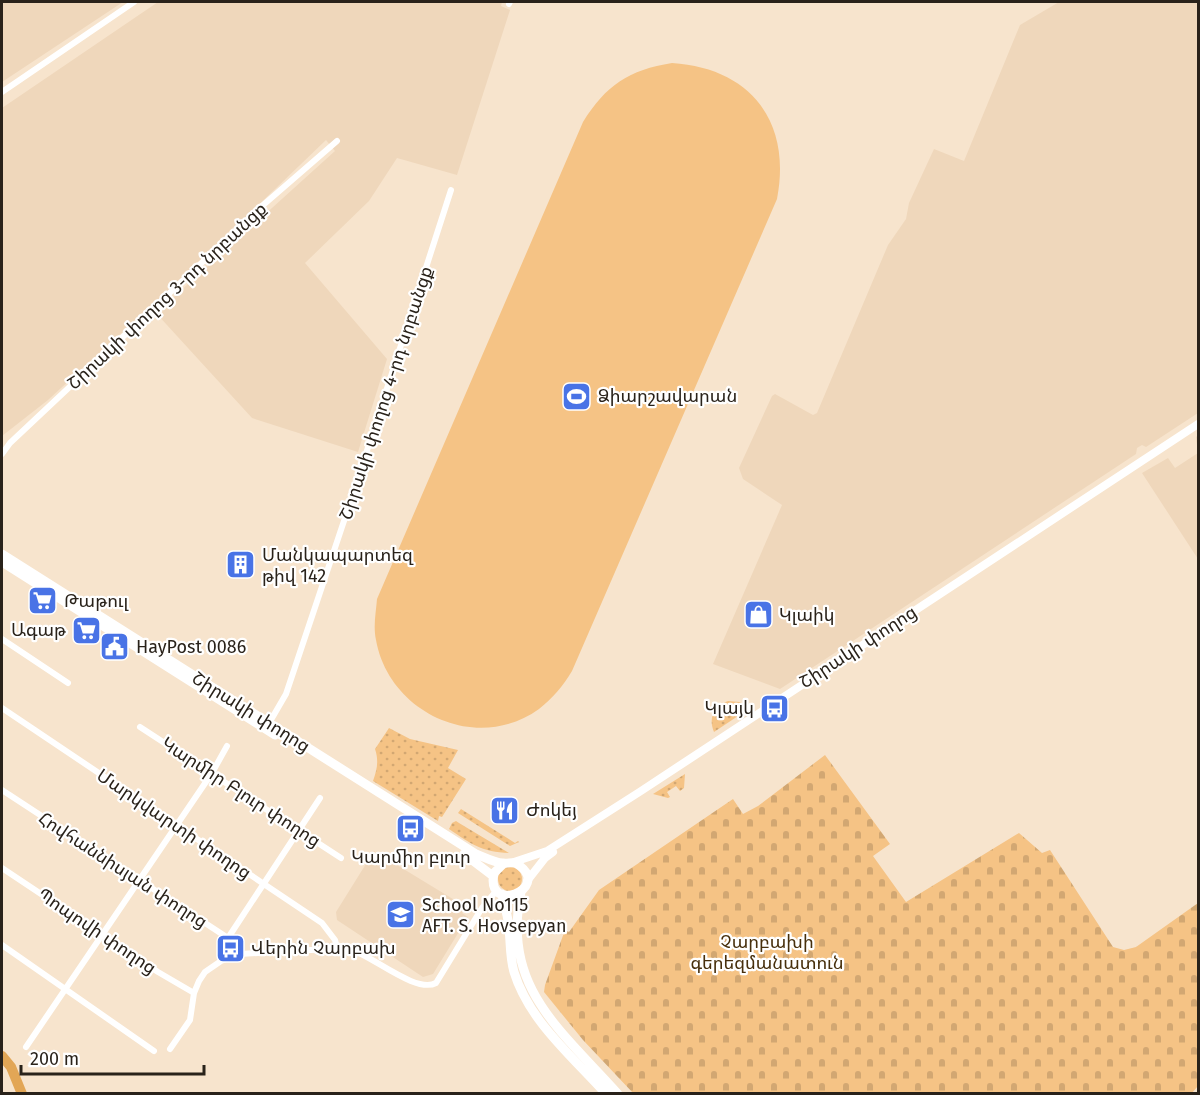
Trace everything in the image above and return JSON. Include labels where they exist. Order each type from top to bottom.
[{"type":"highway","name":"Շիրակի փողոց","points":[[2,554],[473,859],[493,876]]},
{"type":"highway","name":"Շիրակի փողոց","points":[[2,562],[476,854],[503,864],[513,862]]},
{"type":"highway","points":[[513,862],[523,868],[527,881]]},
{"type":"highway","points":[[503,864],[495,870],[493,883],[499,892],[508,919],[513,970],[525,998],[561,1045],[606,1094]]},
{"type":"highway","name":"Շիրակի փողոց","points":[[521,892],[527,881]]},
{"type":"highway","points":[[499,892],[511,896],[521,892]]},
{"type":"highway","points":[[521,892],[518,907],[518,931],[522,966],[528,985],[553,1021],[618,1094]]},
{"type":"main road","name":"Շիրակի փողոց","points":[[513,862],[547,851],[598,819],[1198,425]]},
{"type":"main road","name":"Շիրակի փողոց","points":[[527,881],[549,854],[1198,425]]},
{"type":"street","points":[[2,92],[134,2]]},
{"type":"street","name":"Շիրակի փողոց 3-րդ նրբանցք","points":[[2,454],[10,443],[262,206],[337,141]]},
{"type":"street","name":"Շիրակի փողոց 4-րդ նրբանցք","points":[[267,726],[286,694],[451,190]]},
{"type":"street","points":[[2,639],[68,683]]},
{"type":"street","name":"Մարկվարտի փողոց","points":[[2,708],[322,923],[335,940],[337,948]]},
{"type":"street","name":"Կարմիր Բլուր փողոց","points":[[140,727],[341,858]]},
{"type":"street","points":[[26,1047],[104,935],[228,746]]},
{"type":"street","name":"Հովհաննիսյան փողոց","points":[[2,790],[228,938],[240,954]]},
{"type":"street","points":[[228,938],[320,798]]},
{"type":"street","name":"Պոպովի փողոց","points":[[2,868],[194,993]]},
{"type":"street","points":[[170,1049],[190,1020],[194,993],[205,972],[221,961],[240,954],[337,948],[359,951],[412,983],[432,985],[436,983],[482,908],[499,892]]},
{"type":"street","points":[[2,945],[154,1051]]},
{"type":"shaded area","points":[[2,2],[123,2],[2,82]]},
{"type":"shaded area","points":[[158,2],[502,2],[501,6],[510,10],[457,175],[397,158],[369,201],[305,263],[387,359],[358,452],[252,418],[156,313],[335,151],[326,140],[165,295],[48,400],[2,436],[2,108]]},
{"type":"shaded area","points":[[1059,2],[1198,2],[1198,413],[1146,447],[1142,445],[1137,448],[1136,454],[780,689],[713,664],[782,505],[743,479],[739,468],[772,396],[775,394],[813,415],[817,413],[888,245],[906,219],[909,203],[934,149],[964,161],[1020,25]]},
{"type":"shaded area","points":[[1198,453],[1198,559],[1142,473],[1168,458],[1175,468]]},
{"type":"shaded area","name":"School No115 AFT. S. Hovsepyan","points":[[374,851],[466,907],[462,913],[468,917],[433,974],[423,977],[337,920],[336,912]]},
{"type":"green space","name":"Ձիարշավարան","points":[[672,63],[700,67],[723,75],[743,88],[759,104],[771,123],[778,146],[780,171],[777,199],[569,676],[544,705],[515,722],[489,727],[464,726],[439,719],[417,706],[398,688],[384,666],[375,635],[377,599],[583,122],[601,98],[620,81],[643,70]]},
{"type":"green space","points":[[728,701],[740,702],[750,708],[714,732],[712,717],[719,706]]},
{"type":"green space","points":[[389,728],[410,739],[458,750],[448,768],[466,779],[442,817],[439,816],[438,821],[373,781],[377,765],[375,749]]},
{"type":"green space","name":"Չարբախի գերեզմանատուն","points":[[825,755],[890,844],[873,856],[906,902],[1019,833],[1042,853],[1050,850],[1113,947],[1124,950],[1136,947],[1198,903],[1198,1086],[1191,1094],[633,1093],[583,1040],[544,992],[565,930],[569,932],[599,890],[733,799],[743,814],[758,806]]},
{"type":"green space","points":[[685,774],[684,788],[680,791],[676,786],[667,792],[670,797],[668,798],[653,794]]},
{"type":"green space","points":[[461,809],[515,843],[519,842],[510,846],[458,813]]},
{"type":"green space","points":[[456,821],[509,853],[484,849],[464,839],[449,829]]},
{"type":"green space","points":[[510,867],[519,870],[522,879],[519,888],[510,891],[501,888],[498,879],[501,870]]},
{"type":"waterway","points":[[2,1056],[11,1067],[22,1094]]},
{"type":"place","name":"Ձիարշավարան","points":[[577,396]]},
{"type":"place","name":"Մանկապարտեզ թիվ 142","points":[[241,565]]},
{"type":"place","name":"Թաթուլ","points":[[43,601]]},
{"type":"place","name":"Կլաիկ","points":[[758,615]]},
{"type":"place","name":"Ագաթ","points":[[87,630]]},
{"type":"place","name":"HayPost 0086","points":[[115,647]]},
{"type":"place","name":"Կլայկ","points":[[775,708]]},
{"type":"place","name":"Ժոկեյ","points":[[505,810]]},
{"type":"place","name":"Կարմիր բլուր","points":[[411,828]]},
{"type":"place","name":"School No115 AFT. S. Hovsepyan","points":[[401,915]]},
{"type":"place","name":"Վերին Չարբախ","points":[[230,948]]}]
